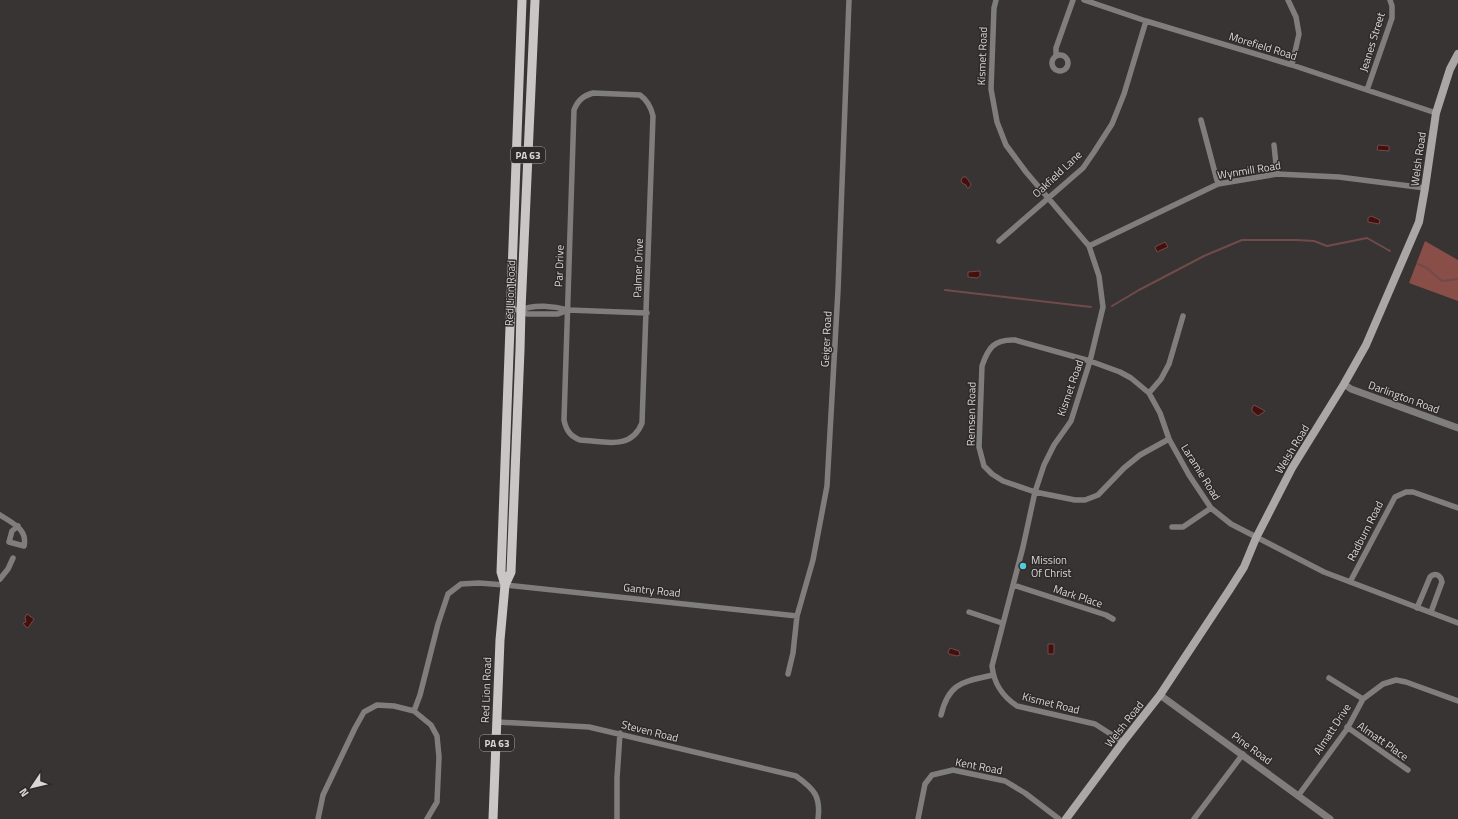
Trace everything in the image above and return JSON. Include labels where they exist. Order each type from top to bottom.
[{"type":"main road","name":"Red Lion Road","points":[[505,585],[501,572],[522,0]]},
{"type":"main road","name":"Red Lion Road","points":[[493,819],[498,722],[499,654],[505,585],[511,572],[535,0]]},
{"type":"main road","name":"Welsh Road","points":[[1066,819],[1160,695],[1244,567],[1256,538],[1292,468],[1344,384],[1366,345],[1419,222],[1436,113],[1450,69],[1458,54]]},
{"type":"street","name":"Geiger Road","points":[[788,674],[793,653],[797,616],[813,560],[827,486],[838,290],[849,0]]},
{"type":"street","name":"Kismet Road","points":[[996,0],[994,8],[991,89],[997,122],[1006,145],[1047,199],[1088,246],[1099,276],[1103,307],[1090,361],[1071,420],[1054,445],[1044,465],[1035,492],[992,666],[993,675],[998,689],[1007,699],[1017,706],[1095,724],[1124,742]]},
{"type":"street","points":[[1056,55],[1056,48],[1073,0]]},
{"type":"street","name":"Morefield Road","points":[[1084,0],[1146,21],[1292,65],[1436,113]]},
{"type":"street","points":[[1288,0],[1296,17],[1300,34],[1292,65]]},
{"type":"street","name":"Jeanes Street","points":[[1367,90],[1392,18],[1392,6],[1390,0]]},
{"type":"street","name":"Oakfield Lane","points":[[999,241],[1083,168],[1094,152],[1112,124],[1124,94],[1146,21]]},
{"type":"street","name":"Par Drive","points":[[636,435],[629,440],[622,442],[580,440],[569,433],[564,420],[574,110],[580,99],[585,95],[593,93],[640,95],[644,97],[647,102]]},
{"type":"street","name":"Palmer Drive","points":[[636,435],[642,423],[647,313],[653,116],[652,108],[647,102]]},
{"type":"street","points":[[1201,120],[1218,184]]},
{"type":"street","points":[[1274,145],[1277,174]]},
{"type":"street","name":"Wynmill Road","points":[[1088,246],[1218,184],[1277,174],[1339,178],[1425,188]]},
{"type":"street","points":[[510,309],[521,310],[528,307],[558,307],[568,310],[647,313]]},
{"type":"street","points":[[1149,393],[1161,379],[1169,364],[1183,316]]},
{"type":"street","name":"Laramie Road","points":[[996,344],[1006,339],[1015,340],[1090,361],[1120,372],[1131,378],[1149,393],[1160,413],[1169,439],[1189,475],[1212,508],[1231,524],[1324,572],[1458,623]]},
{"type":"street","name":"Remsen Road","points":[[996,344],[990,348],[986,354],[982,366],[979,447],[984,466],[992,474],[1003,481],[1035,492],[1075,500],[1085,500],[1098,495],[1124,468],[1140,455],[1169,439]]},
{"type":"street","name":"Darlington Road","points":[[1344,384],[1351,389],[1458,428]]},
{"type":"street","name":"Radburn Road","points":[[1350,582],[1393,499],[1401,494],[1413,492],[1458,508]]},
{"type":"street","points":[[1172,527],[1183,527],[1212,508]]},
{"type":"street","points":[[0,515],[18,526]]},
{"type":"street","points":[[0,579],[13,558]]},
{"type":"street","points":[[1417,608],[1430,577],[1437,575],[1441,578],[1442,582],[1431,612]]},
{"type":"street","name":"Gantry Road","points":[[414,711],[420,695],[438,624],[448,594],[461,584],[479,583],[505,585],[797,616]]},
{"type":"street","name":"Mark Place","points":[[1013,585],[1106,615],[1113,619]]},
{"type":"street","points":[[968,612],[1002,623]]},
{"type":"street","points":[[941,715],[944,701],[952,690],[964,682],[993,675]]},
{"type":"street","points":[[1329,678],[1363,699]]},
{"type":"street","name":"Almatt Drive","points":[[1298,796],[1347,727],[1363,699],[1383,684],[1396,680],[1406,682],[1458,701]]},
{"type":"street","name":"Pine Road","points":[[1160,695],[1330,819]]},
{"type":"street","points":[[318,819],[323,795],[355,728],[364,712],[377,705],[394,706],[414,711],[431,725],[437,736],[439,757],[437,802],[427,819]]},
{"type":"street","name":"Steven Road","points":[[498,722],[589,727],[796,776],[808,785],[817,796],[819,812],[818,819]]},
{"type":"street","name":"Almatt Place","points":[[1347,727],[1408,770]]},
{"type":"street","points":[[617,819],[617,778],[620,734]]},
{"type":"street","points":[[1194,819],[1242,754]]},
{"type":"street","name":"Kent Road","points":[[918,819],[925,784],[932,775],[953,770],[1005,781],[1025,793],[1058,819]]},
{"type":"shaded area","points":[[1378,145],[1389,146],[1389,151],[1377,150]]},
{"type":"shaded area","points":[[963,177],[966,177],[971,184],[969,188],[962,183],[961,180]]},
{"type":"shaded area","points":[[1371,216],[1380,220],[1379,224],[1368,222],[1368,218]]},
{"type":"shaded area","points":[[1425,241],[1458,260],[1458,301],[1409,283]]},
{"type":"shaded area","points":[[1165,242],[1168,247],[1157,252],[1155,247]]},
{"type":"shaded area","points":[[980,271],[980,276],[977,278],[968,277],[968,272]]},
{"type":"shaded area","points":[[1254,405],[1265,411],[1258,416],[1252,411]]},
{"type":"shaded area","points":[[27,614],[34,619],[28,628],[23,623],[26,622],[25,617]]},
{"type":"shaded area","points":[[1048,644],[1054,644],[1054,654],[1048,654]]},
{"type":"shaded area","points":[[950,648],[959,651],[960,655],[957,656],[949,654],[948,652]]},
{"type":"waterway","points":[[1112,306],[1204,256],[1242,240],[1314,241],[1327,246],[1367,238],[1390,251]]},
{"type":"waterway","points":[[1418,264],[1427,268],[1442,281],[1458,279]]},
{"type":"waterway","points":[[945,290],[1091,307]]},
{"type":"place","name":"Mission Of Christ","points":[[1023,566]]}]
